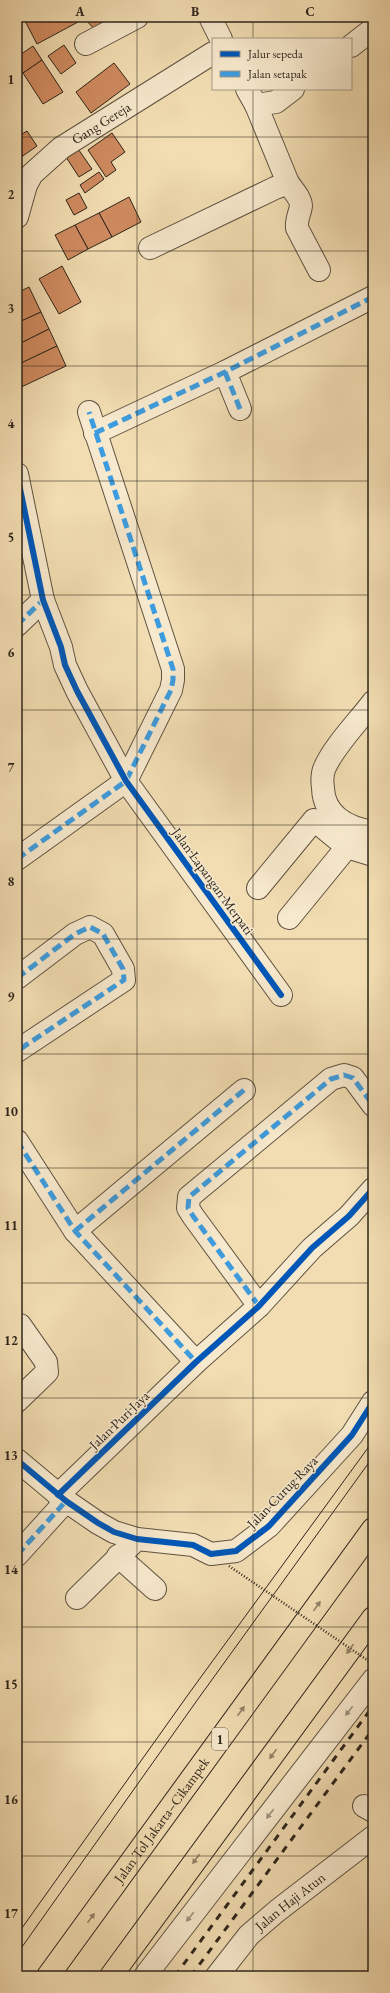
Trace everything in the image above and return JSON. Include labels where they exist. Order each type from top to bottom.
[{"type":"highway","name":"Jalan Tol Jakarta–Cikampek","points":[[48,1976],[373,1528]]},
{"type":"highway","points":[[110,1976],[373,1618]]},
{"type":"street","points":[[86,44],[137,17]]},
{"type":"street","points":[[210,17],[220,38]]},
{"type":"street","points":[[352,45],[373,30]]},
{"type":"street","name":"Gang Gereja","points":[[17,216],[26,185],[32,174],[61,148],[212,54]]},
{"type":"street","points":[[252,97],[276,102],[292,90]]},
{"type":"street","points":[[252,97],[288,183],[299,200],[300,206],[297,228],[319,270]]},
{"type":"street","points":[[150,248],[288,183]]},
{"type":"street","points":[[95,433],[225,372],[373,297]]},
{"type":"street","points":[[225,372],[240,409]]},
{"type":"street","points":[[17,859],[126,782],[171,690],[173,680],[173,669],[136,551],[89,412]]},
{"type":"street","name":"Jalan Lapangan Merpati","points":[[17,474],[43,600],[61,647],[65,666],[74,685],[126,782],[281,995]]},
{"type":"street","points":[[17,625],[43,600]]},
{"type":"street","points":[[373,702],[331,756],[324,768],[322,779],[323,796],[329,811],[354,829],[373,832]]},
{"type":"street","points":[[258,888],[314,820],[347,847],[373,855]]},
{"type":"street","points":[[290,918],[347,847]]},
{"type":"street","points":[[17,978],[75,934],[90,927],[103,934],[123,968],[124,974],[124,980],[17,1051]]},
{"type":"street","points":[[259,1306],[193,1216],[188,1208],[189,1197],[331,1079],[344,1075],[353,1078],[373,1105]]},
{"type":"street","points":[[75,1231],[244,1090]]},
{"type":"street","points":[[17,1141],[75,1231],[196,1362]]},
{"type":"street","name":"Jalan Puri Jaya","points":[[17,1555],[62,1498],[196,1362],[259,1306],[312,1248],[350,1216],[373,1189]]},
{"type":"street","points":[[17,1401],[47,1372],[46,1362],[20,1325]]},
{"type":"street","name":"Jalan Curug Raya","points":[[17,1460],[62,1498],[98,1523],[114,1532],[137,1539],[193,1545],[211,1554],[236,1551],[269,1526],[352,1435],[373,1402]]},
{"type":"street","points":[[77,1598],[118,1556],[137,1539]]},
{"type":"street","points":[[118,1556],[155,1589]]},
{"type":"street","points":[[145,1976],[373,1680]]},
{"type":"street","name":"Jalan Haji Atun","points":[[217,1976],[249,1935],[277,1911],[373,1837]]},
{"type":"path","points":[[229,1566],[373,1664]]},
{"type":"building","points":[[23,17],[75,17],[78,22],[37,44]]},
{"type":"building","points":[[83,17],[116,17],[98,33]]},
{"type":"building","points":[[64,45],[76,63],[61,74],[48,56]]},
{"type":"building","points":[[33,46],[42,60],[23,73],[17,64],[17,57]]},
{"type":"building","points":[[42,60],[63,92],[43,104],[23,73]]},
{"type":"building","points":[[114,63],[130,84],[91,113],[76,92]]},
{"type":"building","points":[[27,131],[37,146],[17,160],[17,137]]},
{"type":"building","points":[[112,133],[125,152],[111,162],[116,170],[106,177],[88,150]]},
{"type":"building","points":[[74,143],[92,169],[79,177],[62,151]]},
{"type":"building","points":[[99,172],[104,179],[85,193],[80,185]]},
{"type":"building","points":[[79,193],[87,208],[74,215],[66,200]]},
{"type":"building","points":[[129,197],[141,222],[112,237],[99,213]]},
{"type":"building","points":[[99,213],[112,237],[88,249],[75,225]]},
{"type":"building","points":[[75,225],[88,249],[68,260],[55,235]]},
{"type":"building","points":[[62,266],[81,302],[59,314],[39,279]]},
{"type":"building","points":[[29,287],[41,312],[17,323],[17,293]]},
{"type":"building","points":[[41,312],[49,329],[17,345],[17,323]]},
{"type":"building","points":[[49,329],[57,346],[17,365],[17,345]]},
{"type":"building","points":[[57,346],[66,366],[17,389],[17,365]]},
{"type":"tram line","points":[[17,1935],[190,1692],[373,1441]]},
{"type":"tram line","points":[[17,1954],[198,1699],[373,1457]]},
{"type":"railway","points":[[175,1976],[373,1706]]},
{"type":"railway","points":[[191,1976],[373,1729]]},
{"type":"marked path","points":[[95,433],[225,372],[373,297]]},
{"type":"marked path","points":[[225,372],[240,409]]},
{"type":"marked path","points":[[17,859],[126,781],[171,690],[173,680],[173,669],[89,412]]},
{"type":"marked path","points":[[17,625],[43,600]]},
{"type":"marked path","points":[[17,978],[75,934],[90,927],[103,934],[123,969],[124,980],[17,1051]]},
{"type":"marked path","points":[[259,1306],[193,1216],[188,1208],[189,1197],[331,1079],[344,1075],[353,1078],[373,1105]]},
{"type":"marked path","points":[[75,1231],[244,1090]]},
{"type":"marked path","points":[[17,1141],[75,1231],[196,1362]]},
{"type":"marked path","points":[[17,1555],[66,1501]]},
{"type":"cycle path","points":[[17,474],[43,600],[61,647],[65,665],[77,691],[126,781],[281,995]]},
{"type":"cycle path","points":[[58,1495],[196,1362],[259,1306],[312,1248],[349,1216],[373,1189]]},
{"type":"cycle path","points":[[17,1460],[66,1501],[114,1532],[137,1539],[193,1545],[211,1554],[236,1551],[269,1526],[352,1435],[373,1402]]}]
